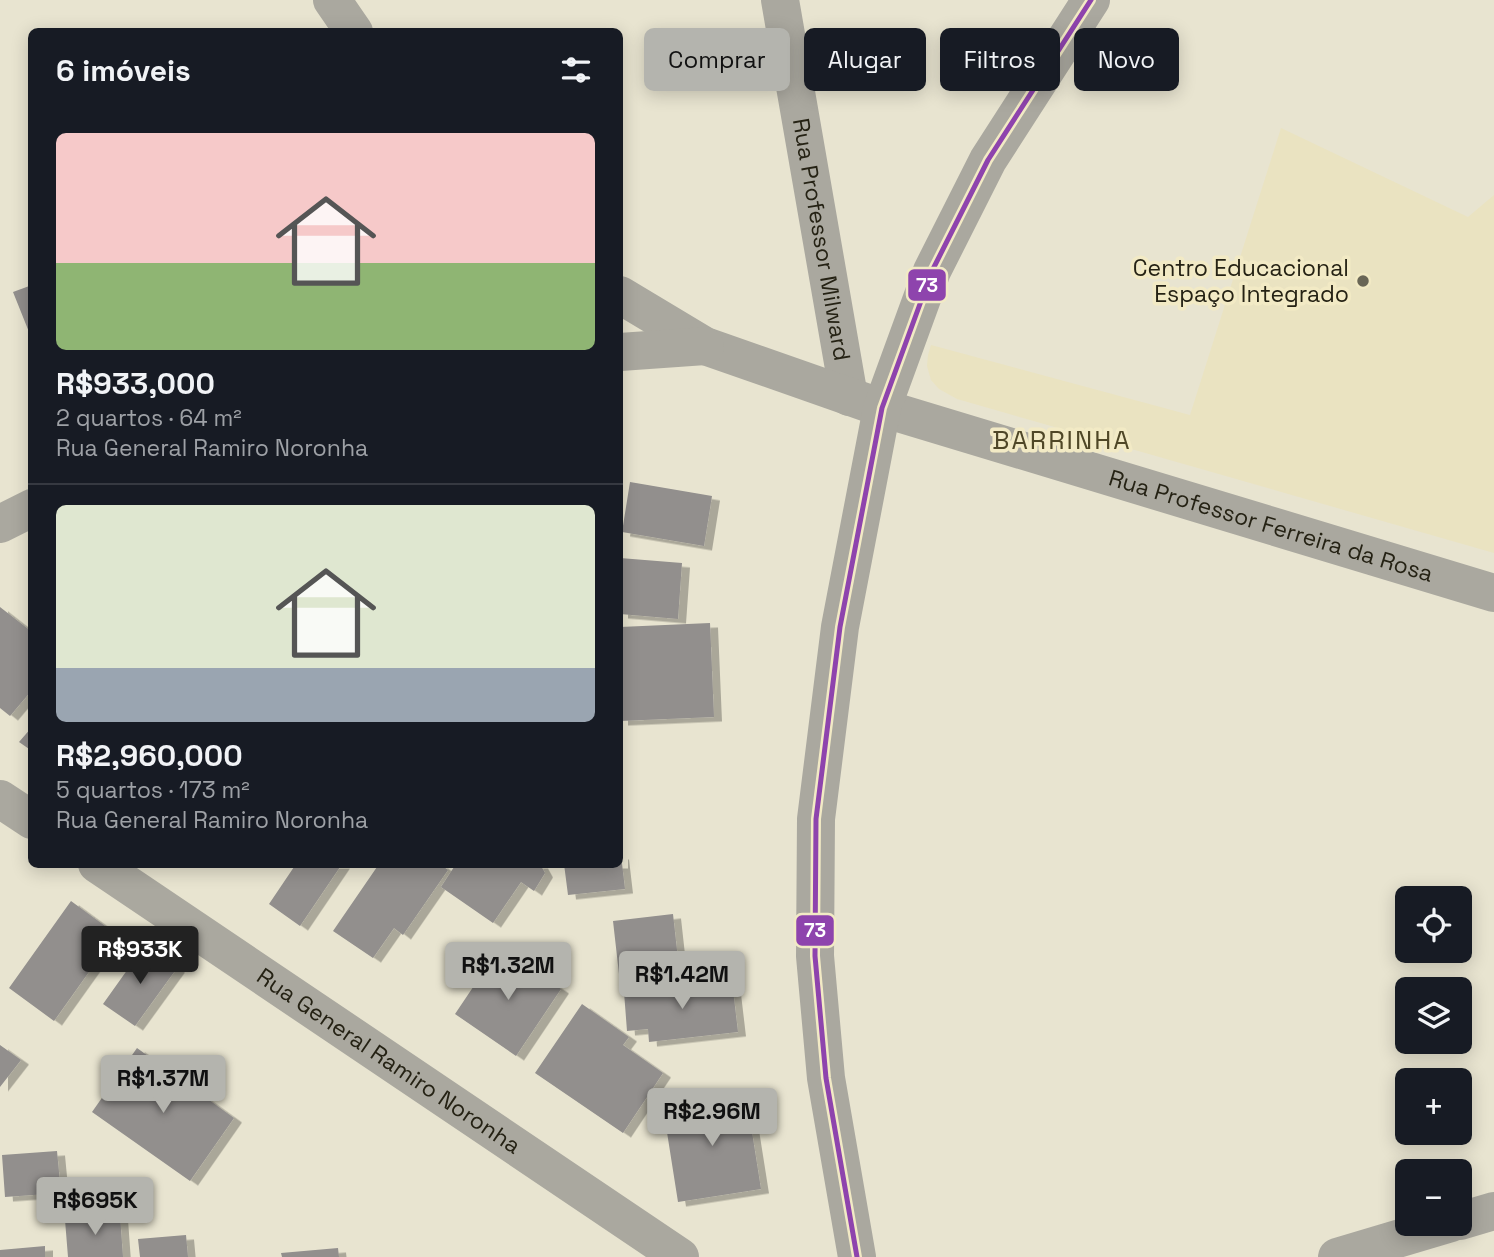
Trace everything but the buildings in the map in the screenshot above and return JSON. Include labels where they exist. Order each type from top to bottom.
[{"type":"street","points":[[332,0],[351,28]]},
{"type":"street","name":"Rua Professor Milward","points":[[779,0],[865,402]]},
{"type":"street","points":[[857,1257],[826,1078],[815,956],[816,819],[865,402],[988,160],[1091,0]]},
{"type":"street","name":"Rua Professor Ferreira da Rosa","points":[[623,297],[705,346],[865,402],[1494,593]]},
{"type":"street","points":[[623,352],[705,346]]},
{"type":"street","points":[[0,524],[28,510]]},
{"type":"street","points":[[0,799],[28,817]]},
{"type":"street","name":"Rua General Ramiro Noronha","points":[[103,868],[680,1257]]},
{"type":"street","points":[[1472,1217],[1494,1211]]},
{"type":"street","points":[[1337,1257],[1407,1236]]},
{"type":"shaded area","name":"Centro Educacional Espaço Integrado","points":[[1281,128],[1468,217],[1494,195],[1494,553],[957,399],[939,389],[931,380],[927,366],[931,345],[1190,415]]},
{"type":"transit line","name":"73","points":[[857,1257],[826,1078],[815,956],[816,819],[840,627],[882,408],[932,271],[988,160],[1091,0]]},
{"type":"place","name":"Centro Educacional Espaço Integrado","points":[[1363,281]]},
{"type":"district","name":"BARRINHA","points":[[1062,440]]}]
